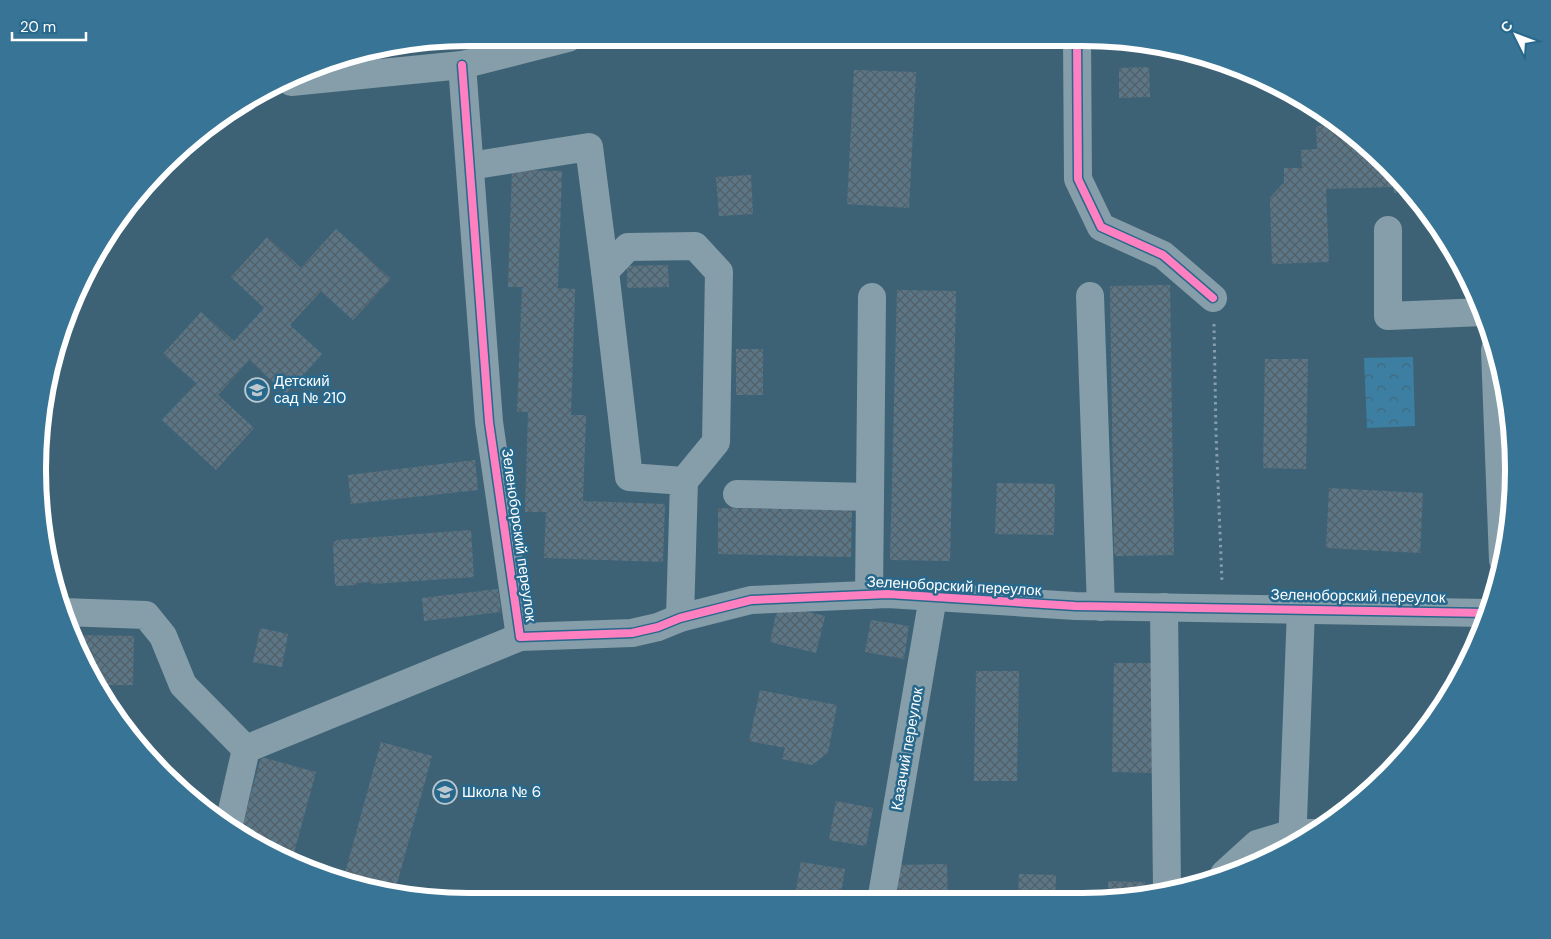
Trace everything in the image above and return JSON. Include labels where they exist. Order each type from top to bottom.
[{"type":"street","points":[[302,81],[462,64],[535,46]]},
{"type":"street","points":[[1077,46],[1078,179],[1101,227],[1163,255],[1213,298]]},
{"type":"street","name":"Зеленоборский переулок","points":[[462,64],[489,422],[520,637],[632,633],[658,627],[680,618],[751,600],[888,594],[1101,607],[1480,613]]},
{"type":"street","points":[[470,166],[589,147],[629,477],[684,481]]},
{"type":"street","points":[[1388,230],[1388,316],[1475,312]]},
{"type":"street","points":[[605,271],[628,247],[695,246],[719,272],[716,442],[684,481],[680,618]]},
{"type":"street","points":[[1090,296],[1101,607]]},
{"type":"street","points":[[869,595],[872,297]]},
{"type":"street","points":[[1501,414],[1504,449]]},
{"type":"street","points":[[737,494],[870,497]]},
{"type":"street","name":"Казачий переулок","points":[[882,893],[933,597]]},
{"type":"street","points":[[1164,607],[1167,884]]},
{"type":"street","points":[[1299,832],[1301,609]]},
{"type":"street","points":[[71,612],[146,615],[163,636],[183,685],[246,749]]},
{"type":"street","points":[[246,749],[520,637]]},
{"type":"street","points":[[230,818],[246,749]]},
{"type":"street","points":[[1236,864],[1258,844],[1288,839]]},
{"type":"path","points":[[1213,298],[1223,608]]},
{"type":"green space","points":[[1413,357],[1415,426],[1367,428],[1364,358]]},
{"type":"building","points":[[1149,67],[1150,97],[1119,98],[1119,68]]},
{"type":"building","points":[[854,70],[916,72],[909,208],[847,204]]},
{"type":"building","points":[[1316,126],[1327,126],[1361,151],[1402,193],[1394,193],[1393,187],[1326,189],[1329,262],[1272,264],[1270,198],[1284,182],[1284,168],[1302,168],[1301,150],[1317,149]]},
{"type":"building","points":[[512,170],[562,171],[558,288],[575,289],[571,415],[586,415],[583,501],[665,504],[663,562],[544,558],[546,512],[525,512],[528,412],[517,412],[522,287],[508,287]]},
{"type":"building","points":[[751,175],[753,214],[719,216],[716,177]]},
{"type":"building","points":[[336,229],[391,279],[353,320],[321,291],[290,325],[322,354],[286,394],[249,360],[218,395],[254,428],[216,470],[162,420],[196,383],[163,354],[201,312],[234,341],[264,308],[231,277],[267,237],[301,268]]},
{"type":"building","points":[[668,265],[669,287],[627,288],[627,266]]},
{"type":"building","points":[[1170,285],[1174,555],[1114,556],[1110,286]]},
{"type":"building","points":[[897,290],[956,291],[950,561],[890,560]]},
{"type":"building","points":[[736,349],[763,349],[763,395],[736,395]]},
{"type":"building","points":[[1265,359],[1308,359],[1306,469],[1263,468]]},
{"type":"building","points":[[475,460],[478,490],[351,504],[348,475]]},
{"type":"building","points":[[997,483],[1055,484],[1054,535],[995,534]]},
{"type":"building","points":[[1329,488],[1423,493],[1420,553],[1326,548]]},
{"type":"building","points":[[718,508],[852,510],[851,557],[718,554]]},
{"type":"building","points":[[471,530],[474,577],[372,584],[371,582],[335,586],[333,543],[337,540]]},
{"type":"building","points":[[498,589],[501,612],[424,621],[422,598]]},
{"type":"building","points":[[778,605],[825,616],[816,653],[770,642]]},
{"type":"building","points":[[871,620],[909,626],[904,659],[865,652]]},
{"type":"building","points":[[260,628],[288,634],[282,667],[253,662]]},
{"type":"building","points":[[80,635],[134,636],[133,685],[106,685]]},
{"type":"building","points":[[1114,663],[1157,663],[1155,773],[1112,772]]},
{"type":"building","points":[[976,671],[1019,671],[1017,781],[974,781]]},
{"type":"building","points":[[760,690],[837,705],[828,753],[812,765],[782,759],[785,748],[749,741]]},
{"type":"building","points":[[381,742],[432,756],[396,886],[336,871],[345,873]]},
{"type":"building","points":[[261,757],[316,772],[294,854],[242,826]]},
{"type":"building","points":[[836,801],[873,808],[866,846],[829,840]]},
{"type":"building","points":[[801,862],[845,869],[841,893],[795,893]]},
{"type":"building","points":[[947,864],[948,893],[898,893],[898,865]]},
{"type":"building","points":[[1019,874],[1056,875],[1055,893],[1018,893]]},
{"type":"building","points":[[1108,881],[1145,882],[1145,888],[1108,892]]},
{"type":"cycle path","points":[[1077,46],[1078,179],[1101,227],[1163,255],[1213,298]]},
{"type":"cycle path","points":[[462,65],[489,422],[520,637],[632,633],[658,627],[680,618],[751,600],[888,594],[1075,606],[1480,613]]},
{"type":"place","name":"Детский сад № 210","points":[[257,390]]},
{"type":"place","name":"Школа № 6","points":[[445,792]]}]
